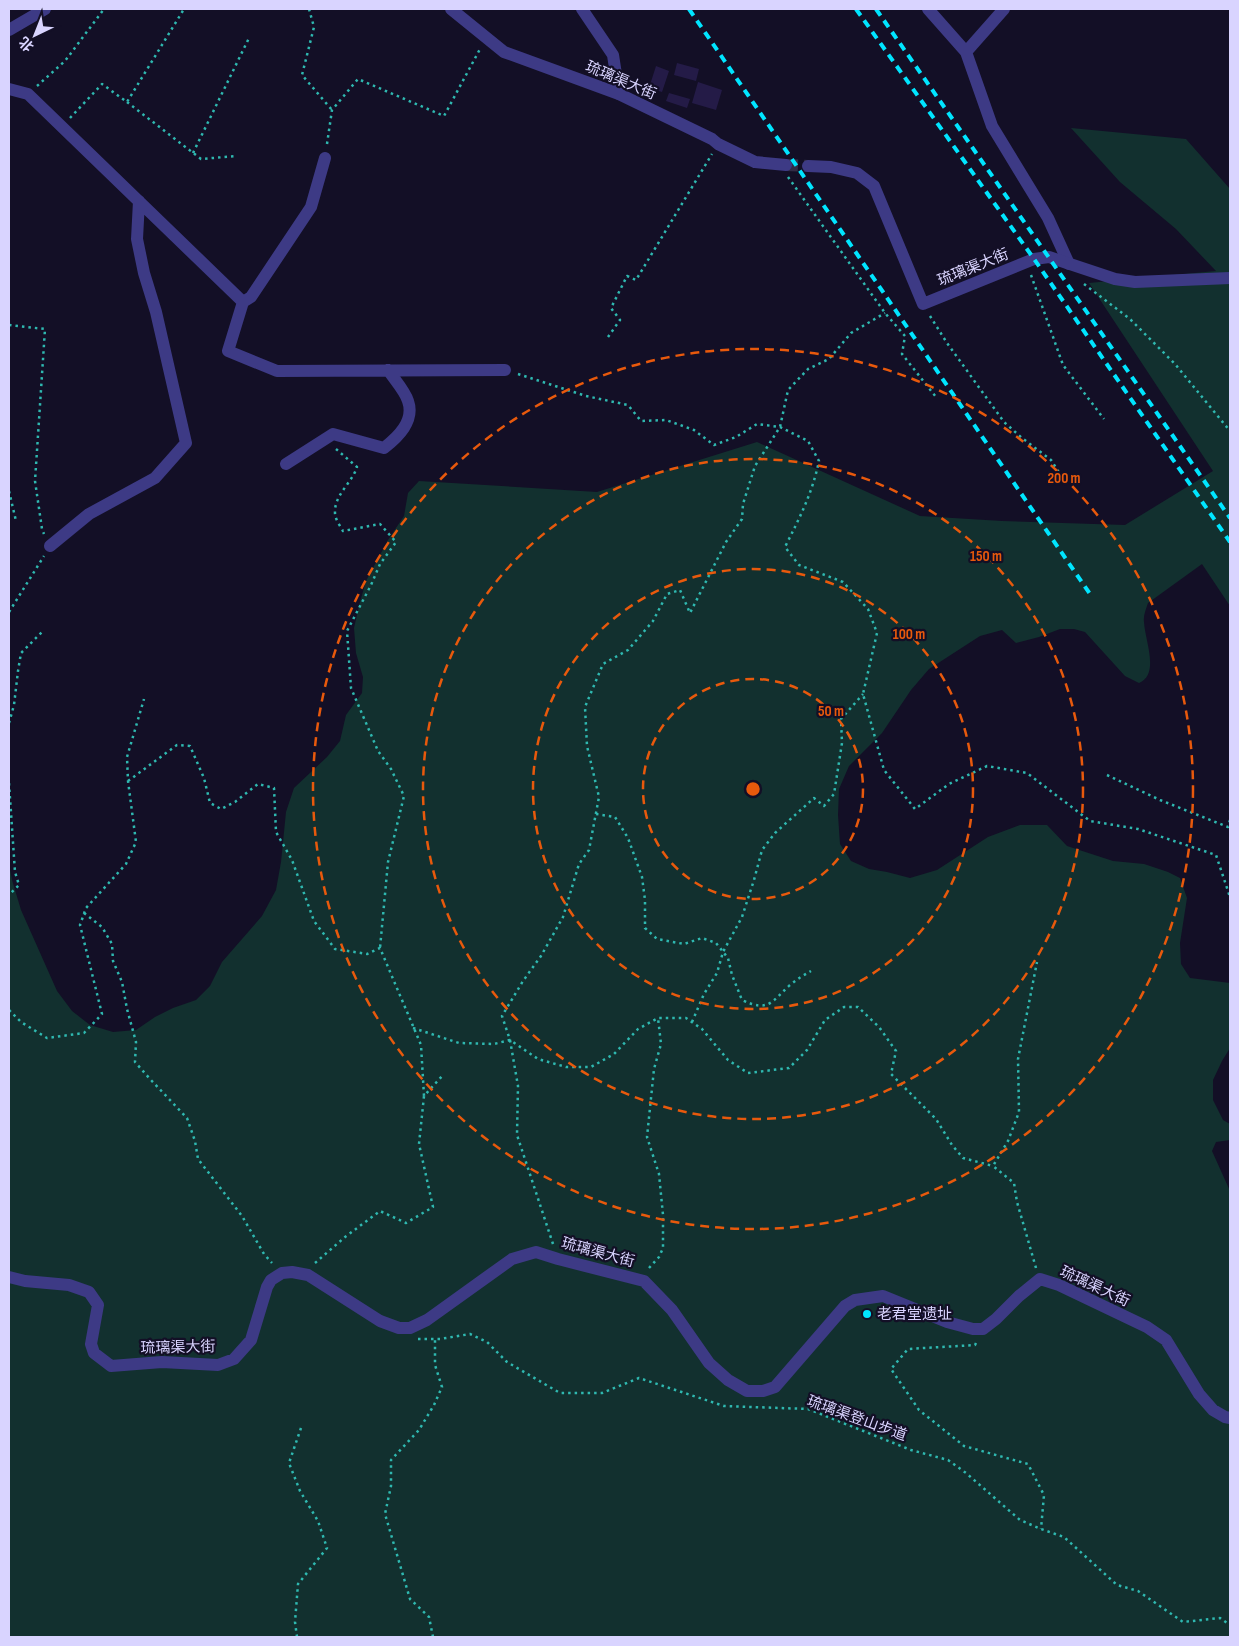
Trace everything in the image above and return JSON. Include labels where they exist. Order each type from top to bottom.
[{"type":"street","points":[[9,30],[45,9]]},
{"type":"street","name":"琉璃渠大街","points":[[451,9],[504,52],[619,94],[755,162],[782,165]]},
{"type":"street","points":[[582,9],[613,55],[619,94]]},
{"type":"street","points":[[928,9],[966,52],[992,126],[1048,218],[1069,264]]},
{"type":"street","points":[[966,52],[1004,9]]},
{"type":"street","points":[[9,90],[28,94],[243,302]]},
{"type":"street","points":[[325,158],[311,207],[251,297],[243,302],[228,351],[277,371],[505,370]]},
{"type":"street","points":[[808,166],[831,167],[857,173],[874,186],[923,304]]},
{"type":"street","points":[[50,546],[90,514],[155,478],[186,443],[137,239],[139,201]]},
{"type":"street","name":"琉璃渠大街","points":[[923,304],[1034,259],[1049,257],[1115,279],[1136,282],[1230,278]]},
{"type":"street","points":[[286,464],[333,434],[384,448],[403,431],[409,415],[408,401],[388,370]]},
{"type":"street","name":"琉璃渠大街","points":[[410,1328],[427,1320],[512,1259],[536,1252],[644,1281],[672,1310],[709,1363],[728,1380],[747,1391],[763,1391],[775,1387],[845,1306],[855,1300],[883,1296],[947,1322],[973,1329],[983,1329],[1040,1279],[1059,1285],[1148,1327],[1166,1340],[1199,1394],[1213,1410],[1230,1418]]},
{"type":"street","points":[[282,1273],[292,1272],[308,1275],[380,1321],[399,1328],[410,1328]]},
{"type":"street","name":"琉璃渠大街","points":[[9,1277],[25,1281],[68,1285],[89,1292],[98,1305],[92,1344],[94,1353],[111,1366],[162,1362],[218,1365],[234,1359],[251,1340],[267,1287],[271,1280],[282,1273]]},
{"type":"path","points":[[28,94],[65,60],[104,9]]},
{"type":"path","points":[[127,102],[184,9]]},
{"type":"path","points":[[309,9],[314,27],[302,75],[332,110]]},
{"type":"path","points":[[325,158],[332,110],[358,79],[444,116],[486,37]]},
{"type":"path","points":[[193,153],[249,38]]},
{"type":"path","points":[[62,127],[102,84],[201,159],[237,156]]},
{"type":"path","points":[[608,337],[620,320],[611,308],[627,276],[636,280],[718,144]]},
{"type":"path","points":[[782,165],[885,313],[905,336],[902,354],[936,397]]},
{"type":"path","points":[[1024,263],[1034,280],[1063,365],[1104,419]]},
{"type":"path","points":[[1078,280],[1136,326],[1175,364],[1230,431]]},
{"type":"path","points":[[923,304],[947,343],[1004,422],[1051,460],[1062,476]]},
{"type":"path","points":[[558,1259],[516,1135],[518,1086],[510,1040],[502,1016],[523,980],[541,956],[563,917],[579,864],[589,850],[598,797],[587,746],[585,707],[603,664],[628,650],[653,621],[667,594],[680,590],[690,613],[726,542],[742,519],[743,504],[755,466],[780,427],[788,390],[808,369],[829,359],[851,333],[885,313]]},
{"type":"path","points":[[9,325],[45,329],[35,481],[42,529],[50,546],[9,612]]},
{"type":"path","points":[[505,370],[586,396],[628,405],[641,421],[666,420],[694,430],[714,445],[736,438],[757,424],[780,427],[808,441],[819,461],[814,485],[785,547],[799,565],[843,582],[868,610],[877,633],[862,694],[840,720],[842,744],[834,794],[824,806],[814,798],[775,833],[762,850],[742,917],[724,952],[717,973],[704,994],[692,1022]]},
{"type":"path","points":[[303,1274],[345,1237],[380,1211],[406,1223],[432,1207],[419,1144],[424,1096],[421,1045],[380,948],[388,862],[404,796],[391,769],[378,751],[351,688],[346,631],[380,564],[396,542],[380,524],[343,531],[334,515],[338,498],[354,476],[357,467],[324,440]]},
{"type":"path","points":[[9,491],[16,522]]},
{"type":"path","points":[[9,723],[14,705],[21,653],[43,631]]},
{"type":"path","points":[[862,694],[884,770],[915,809],[950,784],[987,766],[1027,773],[1090,821],[1138,828],[1216,855],[1230,897]]},
{"type":"path","points":[[9,1010],[21,1022],[47,1038],[84,1033],[102,1014],[80,925],[86,908],[126,864],[136,842],[128,781],[127,757],[144,699]]},
{"type":"path","points":[[128,781],[176,745],[190,746],[204,778],[210,803],[221,809],[235,802],[258,784],[274,788],[276,832],[292,860],[314,921],[335,949],[367,954],[380,948]]},
{"type":"path","points":[[1107,776],[1160,800],[1228,827],[1230,820]]},
{"type":"path","points":[[9,783],[15,872],[19,885],[9,895]]},
{"type":"path","points":[[596,814],[615,817],[628,838],[642,877],[646,928],[658,939],[684,944],[702,938],[716,943],[728,958],[732,976],[742,1000],[755,1006],[770,1004],[792,983],[811,971]]},
{"type":"path","points":[[84,913],[102,927],[112,944],[113,961],[122,982],[136,1042],[135,1062],[187,1118],[195,1141],[198,1159],[242,1216],[264,1254],[282,1273]]},
{"type":"path","points":[[993,1166],[1008,1141],[1019,1112],[1018,1059],[1037,962]]},
{"type":"path","points":[[413,1028],[459,1043],[494,1044],[510,1040],[538,1060],[566,1067],[591,1067],[614,1054],[638,1029],[658,1018],[686,1018],[702,1029],[728,1060],[748,1073],[789,1068],[807,1050],[825,1020],[844,1007],[858,1007],[879,1027],[896,1052],[891,1074],[936,1119],[952,1145],[963,1158],[993,1166],[1014,1183],[1017,1202],[1040,1279]]},
{"type":"path","points":[[644,1281],[649,1268],[659,1257],[662,1248],[663,1215],[659,1174],[647,1137],[654,1069],[661,1044],[658,1018]]},
{"type":"path","points":[[424,1096],[443,1075]]},
{"type":"path","name":"琉璃渠登山步道","points":[[410,1328],[408,1340],[435,1339],[470,1334],[487,1342],[507,1362],[560,1392],[602,1393],[639,1378],[724,1406],[808,1409],[911,1450],[948,1460],[966,1472],[1020,1520],[1064,1537],[1117,1585],[1138,1591],[1183,1622],[1220,1618],[1230,1626]]},
{"type":"path","name":"琉璃渠登山步道","points":[[983,1329],[975,1345],[908,1349],[891,1369],[919,1410],[964,1446],[1028,1464],[1044,1495],[1041,1529]]},
{"type":"path","points":[[433,1637],[429,1617],[410,1599],[385,1514],[391,1486],[390,1460],[420,1430],[442,1388],[435,1365],[435,1339]]},
{"type":"path","points":[[297,1637],[295,1622],[298,1584],[326,1548],[318,1521],[300,1491],[289,1464],[301,1428]]},
{"type":"green space","points":[[1071,128],[1186,139],[1230,189],[1230,606],[1202,564],[1148,603],[1144,620],[1150,665],[1145,679],[1139,683],[1125,676],[1085,632],[1074,629],[1060,629],[1016,643],[1002,630],[980,636],[929,669],[911,690],[882,733],[849,766],[839,789],[840,844],[851,861],[869,869],[910,878],[937,870],[988,837],[1020,825],[1047,825],[1067,846],[1113,861],[1144,864],[1180,878],[1187,898],[1180,943],[1181,964],[1190,978],[1230,983],[1230,1048],[1213,1080],[1213,1100],[1223,1120],[1230,1124],[1230,1140],[1216,1142],[1212,1151],[1230,1191],[1230,1637],[9,1637],[9,864],[21,910],[57,991],[72,1011],[90,1025],[113,1032],[136,1030],[173,1008],[196,1000],[210,986],[222,962],[262,916],[276,890],[286,812],[294,788],[327,757],[340,741],[346,715],[362,693],[363,677],[356,653],[354,628],[360,602],[366,581],[388,540],[404,516],[408,493],[419,481],[597,492],[757,442],[920,516],[1125,525],[1213,471],[1089,283],[1216,271],[1176,229],[1120,182]]},
{"type":"building","points":[[677,63],[699,69],[696,81],[674,75]]},
{"type":"building","points":[[656,66],[669,71],[662,92],[649,88]]},
{"type":"building","points":[[698,82],[722,90],[716,110],[692,103]]},
{"type":"building","points":[[669,93],[690,99],[687,108],[666,101]]},
{"type":"tunnel","points":[[786,165],[808,166]]},
{"type":"railway","points":[[689,9],[1090,594]]},
{"type":"railway","points":[[856,9],[1034,259],[1230,542]]},
{"type":"railway","points":[[876,9],[1230,518]]},
{"type":"place","name":"老君堂遗址","points":[[867,1314]]}]
